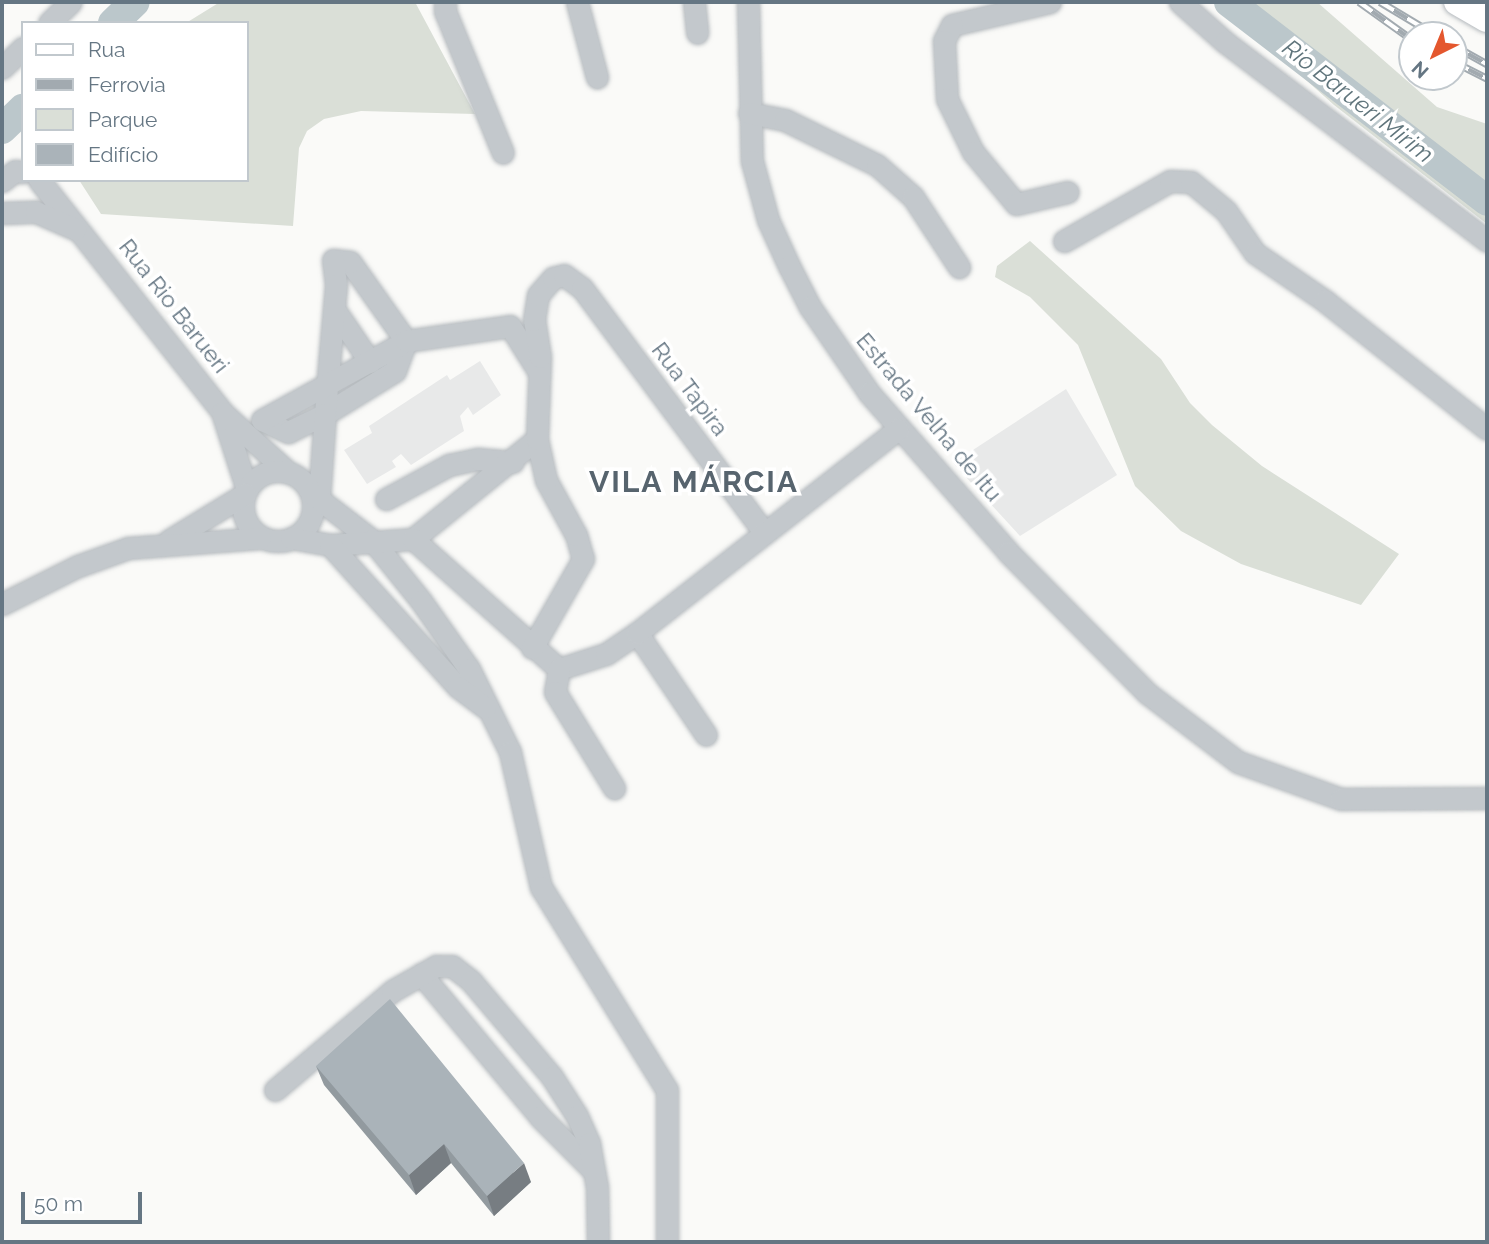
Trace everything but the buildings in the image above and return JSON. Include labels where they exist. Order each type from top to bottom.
[{"type":"main road","points":[[1457,2],[1487,19]]},
{"type":"street","points":[[51,21],[71,2]]},
{"type":"street","points":[[445,2],[445,12],[503,153]]},
{"type":"street","points":[[577,2],[597,77]]},
{"type":"street","points":[[694,2],[697,33]]},
{"type":"street","name":"Estrada Velha de Itu","points":[[748,2],[749,113],[758,187],[789,266],[839,353],[898,429],[1008,552],[1147,693],[1238,762],[1341,799],[1487,798]]},
{"type":"street","points":[[1050,2],[952,26],[944,41],[947,99],[973,152],[1016,204],[1068,192]]},
{"type":"street","points":[[1180,2],[1226,42],[1487,241]]},
{"type":"street","points":[[2,68],[21,50]]},
{"type":"street","points":[[749,113],[785,120],[877,165],[913,197],[959,267]]},
{"type":"street","points":[[2,181],[15,171],[21,172]]},
{"type":"street","points":[[1064,241],[1170,181],[1191,182],[1226,211],[1255,253],[1325,301],[1487,429]]},
{"type":"street","name":"Rua Rio Barueri","points":[[41,182],[222,412],[289,473]]},
{"type":"street","points":[[2,213],[36,212],[83,234]]},
{"type":"street","points":[[291,538],[308,525],[315,496],[334,309],[334,260],[351,262],[406,341]]},
{"type":"street","name":"Rua Tapira","points":[[540,372],[534,320],[538,295],[553,278],[564,275],[573,278],[764,533]]},
{"type":"street","points":[[334,309],[370,362]]},
{"type":"street","points":[[406,341],[395,371],[325,414],[288,432],[261,420],[327,387],[406,341],[510,326],[540,372],[537,439],[546,480],[576,535],[583,559],[532,648]]},
{"type":"street","name":"Rua Rio Barueri","points":[[222,412],[246,492]]},
{"type":"street","points":[[559,669],[606,654],[637,633],[898,429]]},
{"type":"street","points":[[2,604],[78,566],[128,548],[166,542],[260,538],[291,538],[330,545],[413,539],[513,462],[537,439]]},
{"type":"street","points":[[386,499],[449,465],[478,459],[513,462]]},
{"type":"street","points":[[166,542],[246,492],[260,475],[289,473],[372,540],[450,639],[510,752],[541,887],[667,1090],[667,1242]]},
{"type":"street","points":[[246,492],[245,516],[260,538]]},
{"type":"street","points":[[413,539],[532,648],[559,669]]},
{"type":"street","points":[[330,545],[458,687],[490,710]]},
{"type":"street","points":[[637,633],[706,735]]},
{"type":"street","points":[[559,669],[555,692],[614,788]]},
{"type":"street","points":[[275,1090],[391,991],[436,966],[452,966],[471,981],[552,1076],[581,1125],[594,1171],[598,1242]]},
{"type":"street","points":[[421,974],[540,1117],[594,1171]]},
{"type":"shaded area","points":[[480,361],[501,395],[473,415],[468,407],[460,416],[464,431],[411,465],[401,454],[392,461],[396,467],[367,484],[344,450],[372,433],[369,426],[447,375],[450,380]]},
{"type":"shaded area","points":[[1066,389],[1117,475],[1020,536],[953,463]]},
{"type":"green space","points":[[220,2],[415,2],[475,114],[361,111],[324,119],[307,131],[299,148],[293,226],[101,214],[80,182],[248,182],[248,21],[189,21]]},
{"type":"green space","points":[[1219,2],[1317,2],[1398,73],[1398,91],[1419,91],[1437,107],[1487,124],[1487,224],[1334,105]]},
{"type":"green space","points":[[1030,241],[1161,359],[1190,403],[1212,425],[1262,466],[1399,554],[1361,605],[1241,564],[1181,531],[1135,486],[1078,345],[1030,297],[995,277],[997,266]]},
{"type":"waterway","name":"Rio Barueri Mirim","points":[[115,21],[135,2]]},
{"type":"waterway","name":"Rio Barueri Mirim","points":[[1229,2],[1487,201]]},
{"type":"waterway","name":"Rio Barueri Mirim","points":[[2,129],[21,111]]},
{"type":"railway","points":[[1359,2],[1398,30]]},
{"type":"railway","points":[[1380,2],[1412,21]]},
{"type":"railway","points":[[1468,54],[1487,64]]},
{"type":"railway","points":[[1468,69],[1487,79]]},
{"type":"district","name":"VILA MÁRCIA","points":[[694,482]]}]
